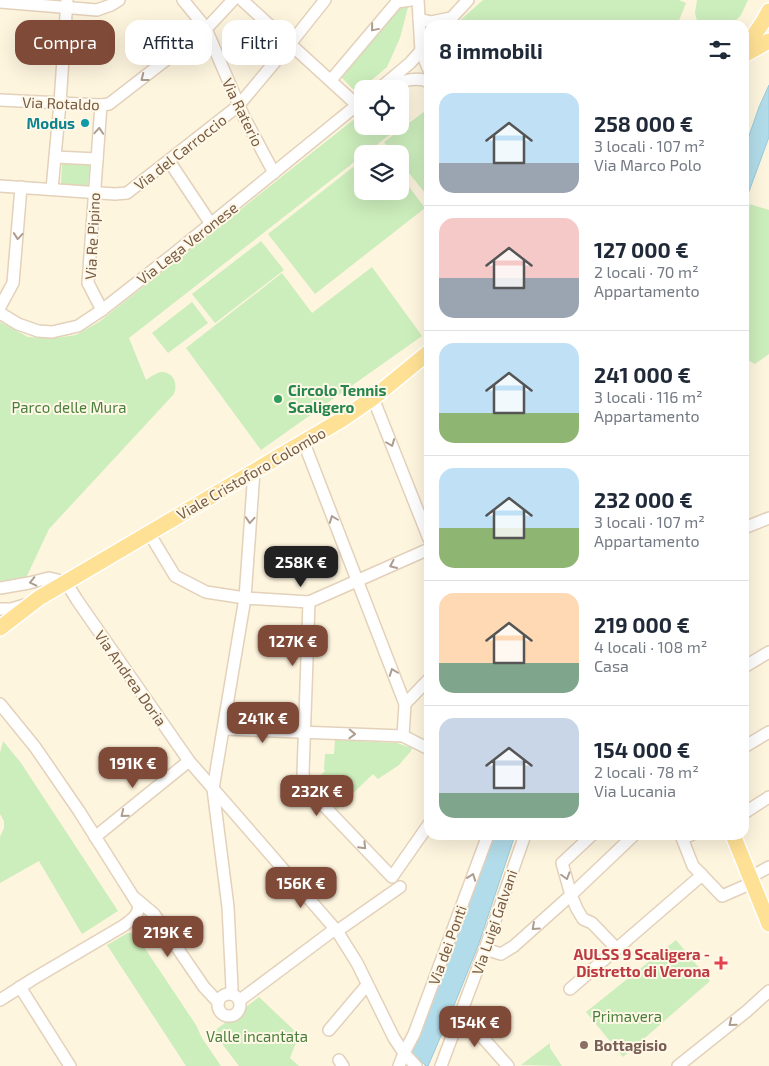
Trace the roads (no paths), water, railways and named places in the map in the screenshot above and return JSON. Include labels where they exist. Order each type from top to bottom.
[{"type":"main road","points":[[749,44],[768,21]]},
{"type":"main road","points":[[749,53],[769,41]]},
{"type":"main road","name":"Viale Cristoforo Colombo","points":[[0,628],[32,603],[66,582],[341,420],[373,398],[424,356]]},
{"type":"main road","points":[[736,840],[760,874],[769,924]]},
{"type":"main road","points":[[745,840],[769,898]]},
{"type":"street","points":[[0,2],[67,4],[97,10],[119,0]]},
{"type":"street","name":"Via Raterio","points":[[183,0],[199,20]]},
{"type":"street","name":"Via Rotaldo","points":[[212,23],[233,0]]},
{"type":"street","points":[[242,0],[264,20]]},
{"type":"street","name":"Via del Carroccio","points":[[296,36],[325,0]]},
{"type":"street","points":[[331,80],[397,2],[411,0]]},
{"type":"street","points":[[418,0],[420,51],[424,59]]},
{"type":"street","points":[[450,20],[468,0]]},
{"type":"street","points":[[52,189],[67,4]]},
{"type":"street","points":[[419,19],[424,20]]},
{"type":"street","name":"Via Raterio","points":[[212,43],[238,106],[274,174]]},
{"type":"street","points":[[390,80],[410,63],[424,47]]},
{"type":"street","points":[[296,49],[348,96],[354,98]]},
{"type":"street","name":"Via Rotaldo","points":[[0,100],[109,104],[159,65]]},
{"type":"street","name":"Via del Carroccio","points":[[0,186],[115,194],[127,193],[238,106],[272,65]]},
{"type":"street","points":[[409,80],[419,78],[424,80]]},
{"type":"street","name":"Via Re Pipino","points":[[101,105],[88,283],[102,310]]},
{"type":"street","name":"Via Lega Veronese","points":[[0,313],[18,324],[38,331],[52,332],[78,326],[102,310],[274,174],[354,107]]},
{"type":"street","points":[[55,157],[96,159]]},
{"type":"street","points":[[169,161],[211,224]]},
{"type":"street","points":[[0,307],[14,283],[21,188]]},
{"type":"street","points":[[373,398],[424,538]]},
{"type":"street","points":[[304,443],[405,704],[402,736]]},
{"type":"street","points":[[134,897],[154,914],[204,987],[218,1002],[222,1014],[230,1016],[238,1013],[240,1009],[232,988],[228,907],[213,789],[245,598],[254,471]]},
{"type":"street","points":[[749,526],[769,518]]},
{"type":"street","points":[[149,533],[176,576],[206,592],[245,598],[309,602],[424,551]]},
{"type":"street","points":[[0,588],[49,578],[66,582]]},
{"type":"street","name":"Via Andrea Doria","points":[[66,582],[189,761],[337,931],[357,963],[394,1038],[409,1059]]},
{"type":"street","points":[[309,602],[303,773],[306,786],[392,877],[424,831]]},
{"type":"street","name":"Viale Cristoforo Colombo","points":[[0,609],[11,609],[32,603]]},
{"type":"street","points":[[749,664],[769,652]]},
{"type":"street","points":[[405,704],[424,685]]},
{"type":"street","points":[[0,704],[35,747],[134,897],[138,906],[138,912],[132,919],[0,1000]]},
{"type":"street","points":[[224,729],[402,736],[424,747]]},
{"type":"street","points":[[749,744],[769,732]]},
{"type":"street","points":[[95,837],[189,761]]},
{"type":"street","points":[[749,810],[769,797]]},
{"type":"street","name":"Via dei Ponti","points":[[409,1059],[414,1034],[486,840]]},
{"type":"street","name":"Via Luigi Galvani","points":[[441,1066],[523,840]]},
{"type":"street","points":[[587,840],[562,863],[571,895],[583,919],[592,923],[617,949]]},
{"type":"street","points":[[485,949],[501,954],[514,946],[629,840]]},
{"type":"street","points":[[683,840],[693,866],[722,896],[760,874]]},
{"type":"street","points":[[570,989],[702,875]]},
{"type":"street","points":[[218,1002],[225,994],[236,997],[400,887]]},
{"type":"street","points":[[329,1030],[367,985]]},
{"type":"street","points":[[20,987],[70,1066]]},
{"type":"street","points":[[678,1066],[769,991]]},
{"type":"street","points":[[461,1012],[508,1066]]},
{"type":"street","points":[[399,1066],[409,1059]]},
{"type":"water","points":[[769,85],[769,137],[749,191],[749,136]]},
{"type":"water","points":[[492,840],[513,840],[478,946],[428,1066],[411,1052]]},
{"type":"place","name":"Modus","points":[[85,123]]},
{"type":"place","name":"Circolo Tennis Scaligero","points":[[278,399]]},
{"type":"place","name":"AULSS 9 Scaligera - Distretto di Verona","points":[[721,963]]},
{"type":"place","name":"Bottagisio","points":[[584,1045]]},
{"type":"park label","name":"Parco delle Mura","points":[[69,407]]},
{"type":"park label","name":"Primavera","points":[[627,1016]]},
{"type":"park label","name":"Valle incantata","points":[[257,1036]]}]
